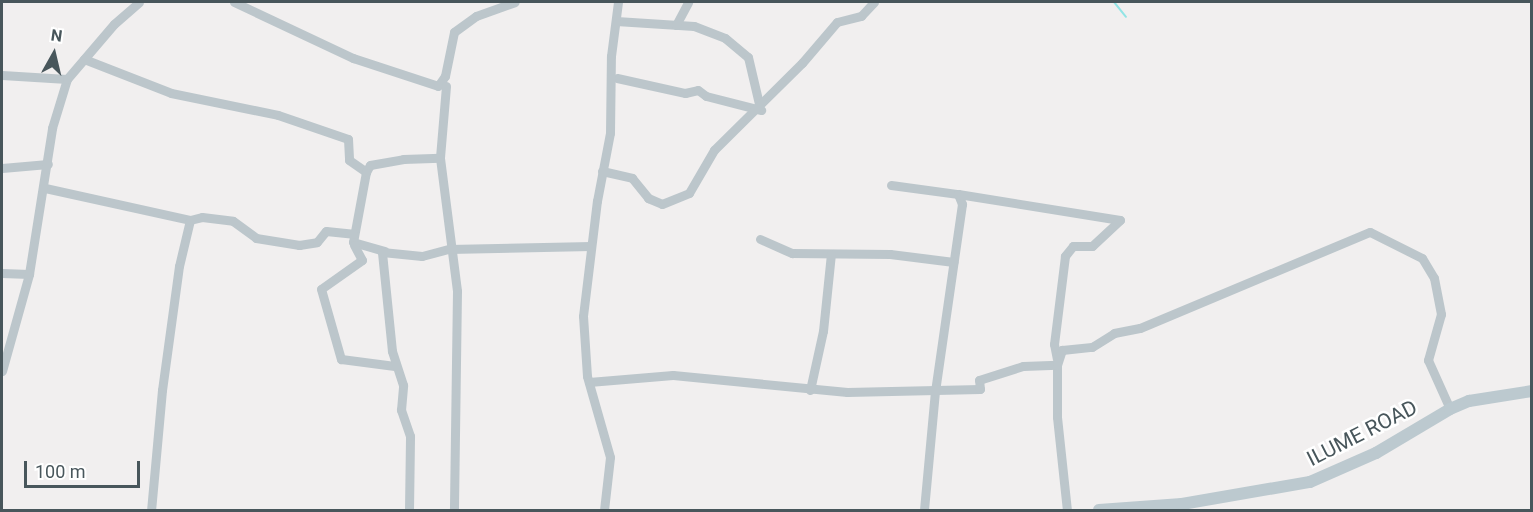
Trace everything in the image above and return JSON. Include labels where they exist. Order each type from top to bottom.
[{"type":"street","points":[[2,371],[28,274],[45,188],[52,128],[67,79],[139,2]]},
{"type":"street","points":[[234,2],[353,58],[438,86],[445,76],[454,32],[476,16],[515,2]]},
{"type":"street","points":[[604,510],[610,457],[589,382],[583,316],[602,171],[610,133],[618,2]]},
{"type":"street","points":[[676,25],[688,2]]},
{"type":"street","points":[[602,171],[632,178],[653,201],[662,204],[689,193],[714,150],[760,108],[837,22],[861,16],[874,2]]},
{"type":"street","points":[[616,21],[676,25],[713,32],[748,57],[760,108]]},
{"type":"street","points":[[84,59],[171,93],[278,115],[343,136],[350,142],[349,160],[366,172]]},
{"type":"street","points":[[2,75],[67,79]]},
{"type":"street","points":[[617,78],[685,93],[698,90],[706,96],[760,108]]},
{"type":"street","points":[[446,86],[440,158],[457,291],[454,510]]},
{"type":"street","points":[[395,366],[341,359],[321,289],[362,260],[354,245],[353,234],[366,172],[370,165],[440,158]]},
{"type":"street","points":[[2,168],[48,164]]},
{"type":"street","points":[[891,185],[1120,220],[1092,246],[1074,246],[1065,256],[1054,344],[1067,510]]},
{"type":"street","points":[[45,188],[190,220],[202,217],[233,221],[256,238],[299,245],[317,242],[326,231],[353,234]]},
{"type":"street","points":[[924,510],[935,391],[962,204],[958,194]]},
{"type":"street","points":[[151,510],[162,390],[172,336],[179,266],[190,220]]},
{"type":"street","points":[[1057,362],[1062,350],[1092,347],[1114,333],[1140,328],[1370,232],[1416,254],[1434,278],[1441,314],[1428,360],[1450,409]]},
{"type":"street","points":[[760,240],[792,252],[890,254],[954,262]]},
{"type":"street","points":[[354,245],[422,256],[453,249],[591,246]]},
{"type":"street","points":[[385,251],[382,255],[385,302],[395,366],[404,388],[401,410],[410,436],[410,510]]},
{"type":"street","points":[[810,390],[823,331],[831,254]]},
{"type":"street","points":[[2,273],[28,274]]},
{"type":"street","points":[[589,382],[673,375],[774,382],[810,390],[935,391],[980,389],[979,380],[1023,366],[1057,362]]},
{"type":"street","name":"ILUME ROAD","points":[[1099,510],[1182,504],[1310,482],[1376,453],[1450,409],[1469,401],[1532,391]]},
{"type":"waterway","points":[[1114,2],[1126,17]]}]
